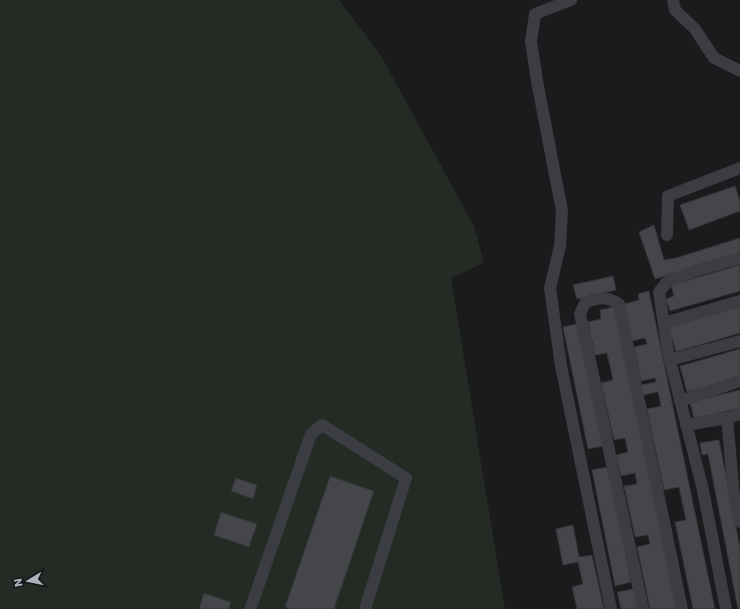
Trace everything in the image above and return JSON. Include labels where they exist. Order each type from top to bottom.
[{"type":"street","points":[[571,0],[535,14],[531,41],[537,81],[562,211],[560,246],[550,288],[561,366],[611,609]]},
{"type":"street","points":[[673,0],[675,10],[695,30],[714,58],[740,71]]},
{"type":"street","points":[[667,236],[668,196],[740,168]]},
{"type":"street","points":[[726,609],[703,490],[670,360],[659,292],[667,282],[695,271],[740,258]]},
{"type":"street","points":[[643,609],[580,314],[585,303],[596,298],[611,299],[619,304],[682,609]]},
{"type":"street","points":[[664,323],[740,301]]},
{"type":"street","points":[[670,360],[740,341]]},
{"type":"street","points":[[680,401],[740,381]]},
{"type":"street","points":[[686,425],[727,418],[740,414]]},
{"type":"street","points":[[727,418],[736,457],[740,522]]},
{"type":"street","points":[[251,607],[312,434],[322,425],[406,478],[365,609]]},
{"type":"shaded area","points":[[0,0],[339,0],[380,54],[474,226],[484,263],[451,278],[505,609],[0,609]]},
{"type":"building","points":[[735,186],[740,201],[740,211],[689,230],[680,205]]},
{"type":"building","points":[[654,225],[664,260],[676,258],[740,238],[740,253],[655,279],[639,232]]},
{"type":"building","points":[[740,265],[740,291],[670,311],[666,299],[674,296],[671,285]]},
{"type":"building","points":[[613,276],[616,290],[577,299],[573,285]]},
{"type":"building","points":[[649,291],[715,609],[693,609],[675,522],[686,520],[679,487],[664,490],[647,409],[661,406],[658,392],[643,395],[641,385],[656,382],[655,378],[641,381],[634,347],[647,344],[645,338],[632,341],[624,304],[639,300],[638,294]]},
{"type":"building","points":[[740,306],[740,333],[676,352],[669,327]]},
{"type":"building","points":[[614,307],[679,609],[650,609],[637,547],[650,544],[648,535],[635,537],[624,486],[637,484],[635,473],[621,476],[616,455],[628,452],[625,438],[614,440],[601,383],[613,380],[607,353],[595,355],[588,322],[601,319],[600,310]]},
{"type":"building","points":[[577,324],[603,446],[588,449],[563,327]]},
{"type":"building","points":[[740,349],[740,378],[687,392],[680,366]]},
{"type":"building","points":[[740,390],[740,408],[694,419],[690,402]]},
{"type":"building","points":[[719,440],[740,548],[740,609],[738,609],[708,454],[702,455],[700,443]]},
{"type":"building","points":[[609,467],[631,582],[615,586],[592,470]]},
{"type":"building","points":[[330,476],[374,491],[334,609],[290,609],[285,607]]},
{"type":"building","points":[[236,478],[257,485],[253,499],[231,491]]},
{"type":"building","points":[[221,512],[257,524],[249,547],[214,535]]},
{"type":"building","points":[[573,525],[579,557],[592,555],[604,609],[577,609],[572,587],[583,584],[578,562],[563,565],[556,529]]},
{"type":"building","points":[[634,589],[638,609],[621,609],[617,592]]},
{"type":"building","points":[[204,593],[231,602],[229,609],[199,609]]}]
